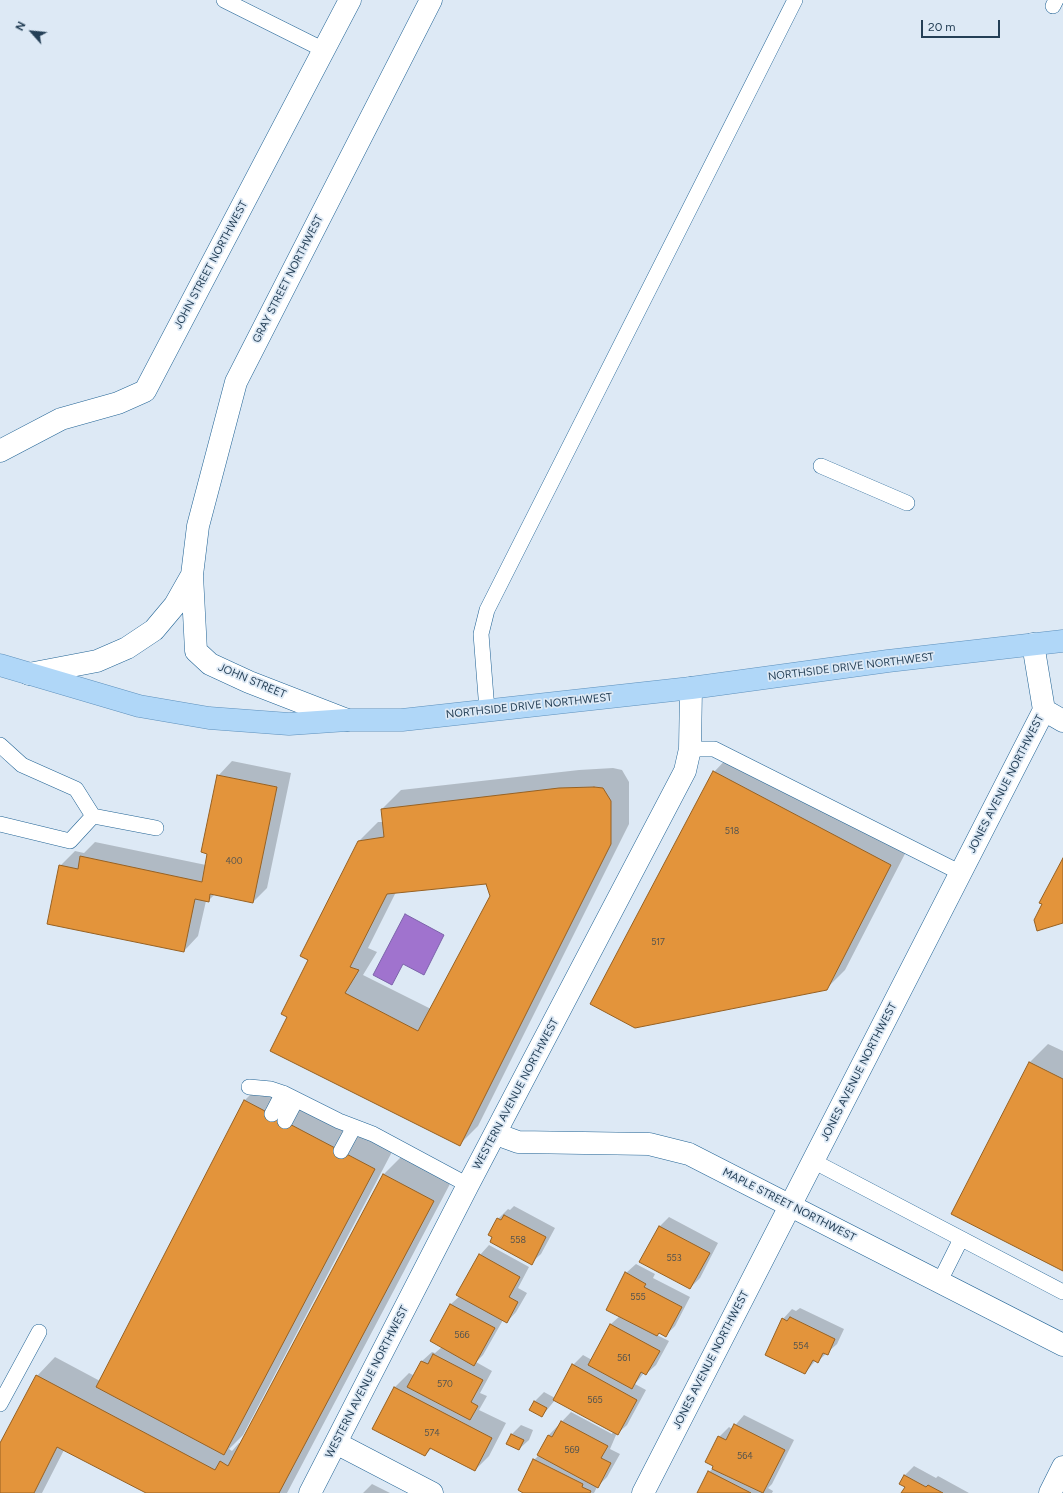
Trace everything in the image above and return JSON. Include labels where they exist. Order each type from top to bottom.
[{"type":"main road","name":"NORTHSIDE DRIVE NORTHWEST","points":[[0,665],[139,706],[210,718],[289,724],[347,720],[402,720],[691,688],[880,662],[1063,641]]},
{"type":"street","name":"JOHN STREET NORTHWEST","points":[[0,451],[61,419],[118,403],[145,391],[350,0]]},
{"type":"street","name":"GRAY STREET NORTHWEST","points":[[192,574],[198,526],[236,382],[431,0]]},
{"type":"street","points":[[28,674],[97,660],[127,648],[154,630],[175,605],[192,574]]},
{"type":"street","name":"JOHN STREET","points":[[192,574],[196,651],[210,664],[249,682],[347,720]]},
{"type":"street","name":"JONES AVENUE NORTHWEST","points":[[643,1493],[1044,710],[1033,644]]},
{"type":"street","name":"WESTERN AVENUE NORTHWEST","points":[[310,1493],[468,1185],[496,1134],[684,771],[690,749],[691,688]]},
{"type":"street","points":[[1044,710],[1063,721]]},
{"type":"street","name":"MAPLE STREET NORTHWEST","points":[[496,1134],[518,1142],[649,1144],[689,1154],[1063,1345]]},
{"type":"street","points":[[336,1443],[432,1493]]},
{"type":"street","points":[[1050,1493],[1063,1467]]},
{"type":"lane","points":[[224,0],[324,50]]},
{"type":"lane","points":[[487,710],[480,634],[487,610],[795,0]]},
{"type":"lane","points":[[821,466],[907,503]]},
{"type":"lane","points":[[0,745],[22,765],[76,790],[93,816],[156,828]]},
{"type":"lane","points":[[690,749],[714,748],[961,873]]},
{"type":"lane","points":[[0,824],[70,841],[93,816]]},
{"type":"lane","points":[[249,1087],[272,1089],[290,1096],[354,1127],[373,1134],[468,1185]]},
{"type":"lane","points":[[278,1118],[290,1096]]},
{"type":"lane","points":[[341,1151],[354,1127]]},
{"type":"lane","points":[[813,1161],[961,1240],[1063,1292]]},
{"type":"lane","points":[[940,1281],[961,1240]]},
{"type":"lane","points":[[0,1404],[40,1332]]},
{"type":"shaded area","points":[[405,914],[444,935],[424,975],[403,964],[392,985],[373,975]]},
{"type":"building","points":[[713,771],[891,865],[827,990],[635,1028],[590,1004]]},
{"type":"building","points":[[217,775],[277,787],[253,903],[210,894],[209,902],[195,899],[184,952],[47,924],[59,865],[78,869],[80,856],[202,882],[207,854],[201,852]]},
{"type":"building","points":[[559,788],[603,788],[611,801],[611,844],[460,1146],[270,1051],[287,1017],[281,1014],[308,960],[300,956],[358,841],[384,837],[381,809]],"holes":[[[486,884],[490,896],[418,1031],[345,993],[359,970],[350,967],[387,894]]]},
{"type":"building","points":[[1063,858],[1063,923],[1037,931],[1034,920],[1042,904],[1039,903]]},
{"type":"building","points":[[1029,1062],[1063,1079],[1063,1271],[951,1214]]},
{"type":"building","points":[[244,1100],[375,1169],[224,1455],[96,1387]]},
{"type":"building","points":[[383,1174],[434,1201],[279,1493],[146,1493],[57,1447],[34,1493],[0,1493],[0,1443],[36,1375],[215,1470],[220,1461],[228,1466]]},
{"type":"building","points":[[504,1215],[546,1237],[532,1265],[490,1242],[492,1237],[488,1235],[497,1218],[501,1220]]},
{"type":"building","points":[[659,1226],[710,1253],[690,1289],[639,1262]]},
{"type":"building","points":[[479,1254],[520,1277],[509,1297],[518,1302],[507,1323],[456,1295]]},
{"type":"building","points":[[625,1272],[646,1284],[644,1287],[682,1307],[666,1337],[659,1333],[657,1336],[606,1310]]},
{"type":"building","points":[[450,1304],[495,1328],[474,1366],[430,1341]]},
{"type":"building","points":[[790,1317],[835,1339],[828,1355],[823,1353],[818,1363],[813,1360],[805,1374],[765,1355],[782,1318],[787,1321]]},
{"type":"building","points":[[610,1324],[660,1351],[646,1375],[641,1372],[632,1389],[588,1365]]},
{"type":"building","points":[[433,1354],[483,1380],[471,1402],[478,1406],[470,1420],[407,1387],[421,1361],[428,1364]]},
{"type":"building","points":[[572,1364],[637,1400],[618,1435],[553,1400]]},
{"type":"building","points":[[394,1387],[492,1438],[475,1471],[430,1448],[425,1456],[372,1429]]},
{"type":"building","points":[[534,1401],[547,1408],[542,1417],[529,1410]]},
{"type":"building","points":[[561,1421],[608,1446],[601,1458],[611,1463],[598,1488],[537,1455],[548,1435],[552,1437]]},
{"type":"building","points":[[734,1424],[785,1450],[763,1493],[712,1469],[713,1466],[705,1462],[718,1436],[726,1440]]},
{"type":"building","points":[[511,1434],[524,1440],[519,1450],[506,1444]]},
{"type":"building","points":[[533,1459],[583,1484],[582,1487],[591,1491],[590,1493],[523,1493],[518,1490]]},
{"type":"building","points":[[708,1471],[751,1493],[697,1493]]},
{"type":"building","points":[[904,1475],[926,1487],[928,1485],[943,1493],[901,1493],[905,1487],[899,1484]]}]
